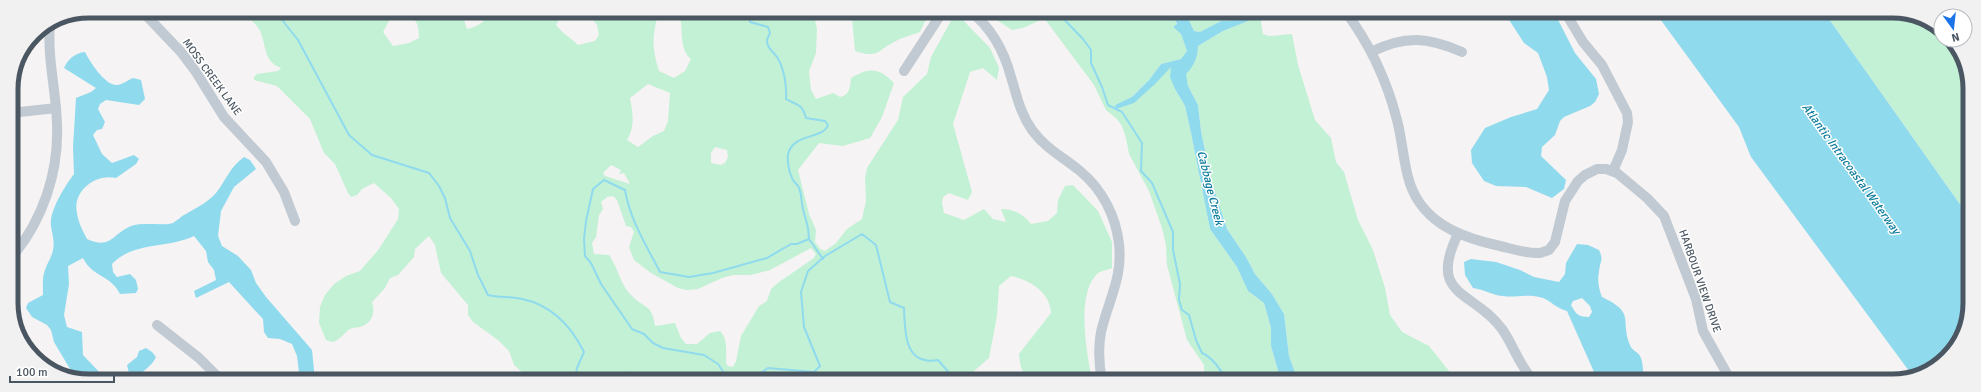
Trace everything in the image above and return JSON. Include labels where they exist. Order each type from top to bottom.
[{"type":"street","name":"MOSS CREEK LANE","points":[[149,18],[181,52],[196,72],[220,112],[266,162],[284,192],[295,221]]},
{"type":"street","points":[[904,70],[938,18]]},
{"type":"street","points":[[977,18],[1001,47],[1020,109],[1032,130],[1048,148],[1088,178],[1103,197],[1114,219],[1119,244],[1120,269],[1113,297],[1101,333],[1099,356],[1101,374]]},
{"type":"street","points":[[1349,18],[1371,52],[1383,78],[1395,113],[1408,176],[1412,188],[1430,215],[1446,228],[1458,234],[1482,242],[1535,254],[1545,252],[1555,242],[1565,201],[1573,188],[1592,170],[1597,169],[1613,171],[1622,150],[1628,122],[1627,112],[1602,65],[1583,42],[1569,18]]},
{"type":"street","points":[[18,248],[36,222],[50,187],[56,156],[56,108],[49,53],[50,30]]},
{"type":"street","points":[[1371,52],[1395,42],[1415,39],[1436,42],[1462,52]]},
{"type":"street","points":[[18,112],[56,108]]},
{"type":"street","name":"HARBOUR VIEW DRIVE","points":[[1613,171],[1647,198],[1664,216],[1696,299],[1703,331],[1727,374]]},
{"type":"street","points":[[1458,234],[1448,258],[1447,269],[1450,280],[1460,294],[1477,305],[1498,323],[1512,345],[1522,366],[1528,374]]},
{"type":"street","points":[[157,325],[198,358],[215,374]]},
{"type":"green space","points":[[249,18],[392,18],[390,19],[383,32],[393,46],[409,43],[419,38],[418,26],[413,18],[463,18],[467,29],[475,27],[487,18],[560,18],[556,25],[578,45],[595,41],[599,35],[597,25],[592,18],[657,18],[654,37],[654,49],[659,71],[674,78],[685,71],[691,59],[684,49],[680,18],[816,18],[817,29],[816,53],[809,71],[811,90],[816,99],[833,93],[840,97],[843,96],[849,90],[851,78],[864,72],[879,72],[884,74],[894,83],[882,117],[870,138],[843,146],[819,143],[798,170],[809,214],[816,230],[815,242],[820,249],[825,251],[836,243],[847,229],[862,219],[866,201],[865,178],[867,168],[898,120],[903,97],[927,74],[931,57],[952,19],[961,18],[990,48],[999,68],[997,80],[983,68],[970,72],[953,124],[972,192],[968,200],[949,193],[943,197],[942,203],[944,213],[964,220],[984,209],[993,219],[1006,222],[1001,209],[1006,209],[1025,217],[1031,224],[1048,221],[1057,213],[1058,200],[1065,186],[1073,185],[1098,211],[1112,242],[1112,268],[1096,275],[1090,285],[1086,297],[1085,326],[1091,374],[1025,374],[1021,366],[1019,354],[1051,313],[1050,306],[1043,293],[1038,288],[1032,284],[1011,276],[999,286],[997,316],[989,358],[974,371],[974,374],[524,374],[514,365],[509,351],[498,340],[473,322],[468,315],[468,305],[441,273],[435,245],[429,236],[415,249],[414,257],[398,275],[390,278],[385,288],[372,302],[373,313],[369,322],[361,327],[350,329],[333,342],[326,340],[319,323],[320,307],[325,295],[334,284],[346,276],[360,271],[379,249],[398,219],[399,209],[391,198],[374,183],[362,189],[357,195],[351,197],[335,164],[324,153],[310,119],[277,86],[254,80],[254,77],[257,74],[278,71],[281,68],[275,65],[268,56],[259,29]],"holes":[[[648,84],[670,93],[668,121],[664,131],[653,136],[638,147],[627,140],[630,135],[632,125],[630,98]],[[715,147],[727,150],[728,157],[725,163],[720,165],[711,163],[711,153]],[[611,165],[621,170],[619,174],[624,173],[630,184],[605,176],[603,173]],[[613,196],[617,200],[626,226],[631,227],[634,232],[629,247],[634,260],[651,273],[678,288],[687,290],[698,289],[722,278],[733,275],[751,275],[770,270],[811,248],[816,254],[814,258],[771,289],[767,301],[759,306],[741,336],[736,361],[733,367],[728,366],[726,363],[725,342],[723,334],[720,331],[710,333],[697,344],[686,344],[681,338],[675,323],[655,326],[650,310],[628,292],[609,255],[594,254],[592,243],[596,237],[599,215],[603,209],[601,202],[607,197]]]},
{"type":"green space","points":[[852,18],[928,18],[920,32],[890,44],[874,54],[855,51]]},
{"type":"green space","points":[[994,18],[1174,18],[1177,25],[1173,27],[1181,34],[1187,51],[1181,59],[1161,64],[1149,80],[1132,97],[1115,105],[1117,109],[1171,66],[1175,89],[1185,106],[1210,229],[1237,267],[1248,291],[1264,303],[1271,328],[1271,346],[1279,374],[1204,374],[1204,365],[1187,340],[1167,265],[1166,245],[1162,228],[1149,191],[1129,154],[1122,126],[1117,119],[1106,110],[1094,85],[1047,22],[1043,19],[1023,28],[1012,30]]},
{"type":"green space","points":[[1188,18],[1238,18],[1234,20],[1221,21],[1200,32],[1194,31]]},
{"type":"green space","points":[[1256,18],[1262,18],[1261,22],[1263,34],[1269,36],[1292,34],[1298,65],[1315,120],[1331,138],[1336,162],[1344,172],[1358,220],[1373,250],[1385,288],[1390,315],[1402,332],[1429,346],[1451,374],[1295,374],[1289,356],[1284,314],[1272,294],[1255,274],[1246,257],[1227,229],[1211,180],[1201,131],[1198,105],[1188,86],[1185,74],[1195,61],[1198,46],[1223,31]]},
{"type":"green space","points":[[1828,18],[1906,19],[1923,25],[1933,32],[1933,48],[1949,48],[1959,66],[1963,85],[1963,206],[1959,203]]},
{"type":"water","name":"Cabbage Creek","points":[[1174,18],[1188,18],[1194,31],[1200,32],[1221,21],[1234,20],[1238,18],[1256,18],[1223,31],[1198,46],[1195,61],[1186,74],[1188,86],[1198,105],[1201,131],[1211,180],[1227,229],[1246,257],[1255,274],[1272,294],[1284,314],[1289,356],[1295,374],[1279,374],[1271,346],[1271,328],[1264,303],[1248,291],[1237,267],[1210,229],[1185,106],[1170,77],[1171,67],[1134,103],[1116,109],[1115,105],[1132,97],[1149,80],[1161,64],[1181,59],[1187,51],[1181,34],[1173,27],[1177,24]]},
{"type":"water","points":[[1508,18],[1557,18],[1575,53],[1596,79],[1599,94],[1595,102],[1590,106],[1564,117],[1560,121],[1555,135],[1542,147],[1541,156],[1566,180],[1564,189],[1552,198],[1526,187],[1496,186],[1484,181],[1472,163],[1471,150],[1485,128],[1511,117],[1537,109],[1549,90],[1547,77],[1538,53],[1524,43]]},
{"type":"water","name":"Atlantic Intracoastal Waterway","points":[[1659,18],[1828,18],[1959,203],[1963,206],[1962,317],[1956,334],[1939,356],[1923,367],[1910,372],[1751,157],[1739,127]]},
{"type":"water","points":[[85,52],[99,73],[113,85],[118,85],[133,78],[141,80],[145,99],[139,105],[106,100],[100,104],[98,109],[105,122],[102,129],[97,130],[93,135],[102,154],[112,163],[134,155],[139,159],[136,164],[116,178],[101,178],[87,185],[82,191],[76,205],[80,223],[87,239],[101,243],[111,240],[131,226],[141,224],[173,223],[213,196],[239,161],[244,157],[250,160],[256,169],[234,187],[221,211],[218,236],[222,246],[238,256],[251,270],[256,283],[266,297],[312,350],[314,374],[299,374],[297,356],[292,344],[280,339],[268,338],[264,332],[263,319],[229,282],[196,298],[194,291],[216,280],[214,270],[208,262],[206,251],[194,236],[173,243],[140,248],[121,257],[112,264],[113,272],[117,277],[130,274],[136,280],[138,289],[136,293],[120,294],[112,283],[91,269],[83,258],[68,266],[69,284],[64,315],[67,327],[82,332],[83,355],[101,374],[75,372],[70,369],[54,342],[51,330],[47,325],[32,317],[26,308],[28,303],[43,295],[44,273],[54,247],[51,226],[52,213],[62,192],[74,174],[73,147],[76,98],[91,92],[96,88],[64,68],[72,57]]},
{"type":"water","points":[[1577,244],[1588,245],[1599,250],[1601,259],[1598,281],[1602,297],[1613,303],[1623,312],[1630,345],[1641,359],[1644,374],[1595,374],[1567,311],[1543,298],[1527,296],[1500,296],[1473,288],[1465,275],[1464,262],[1471,259],[1496,262],[1520,270],[1534,277],[1559,282],[1565,274],[1566,263]],"holes":[[[1582,298],[1590,306],[1592,312],[1589,317],[1585,317],[1574,311],[1571,305],[1573,301]]]},
{"type":"water","points":[[146,348],[156,357],[152,364],[140,374],[129,374],[127,365],[137,357],[139,351]]},
{"type":"waterway","points":[[281,18],[298,40],[349,135],[372,155],[429,173],[439,186],[445,198],[450,218],[470,251],[478,275],[488,295],[518,298],[533,302],[543,306],[567,325],[584,352],[576,374]]},
{"type":"waterway","points":[[725,374],[718,364],[704,355],[663,348],[653,343],[644,334],[632,329],[601,284],[591,263],[585,256],[584,239],[586,221],[593,189],[604,180],[625,190],[627,201],[635,222],[660,272],[689,277],[713,273],[767,258],[791,244],[797,244],[809,239],[808,227],[802,206],[801,193],[790,172],[788,154],[793,145],[798,141],[821,132],[828,125],[825,121],[806,118],[801,107],[786,99],[786,88],[782,66],[767,44],[767,39],[770,33],[768,27],[750,22],[749,18]]},
{"type":"waterway","points":[[1063,18],[1083,39],[1091,50],[1091,63],[1108,105],[1122,112],[1142,143],[1141,171],[1152,183],[1173,232],[1173,250],[1180,284],[1179,300],[1182,310],[1189,315],[1196,340],[1202,353],[1216,365],[1223,374]]},
{"type":"waterway","points":[[760,374],[768,368],[814,372],[820,366],[804,327],[801,292],[808,271],[825,256],[862,234],[876,245],[890,302],[904,308],[906,337],[913,353],[918,358],[938,360],[950,374]]},
{"type":"waterway","points":[[809,239],[823,259]]}]
